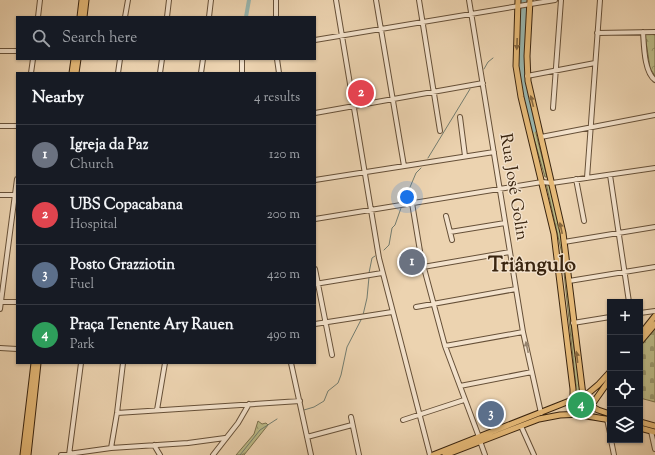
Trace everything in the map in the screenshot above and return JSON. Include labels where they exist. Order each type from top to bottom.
[{"type":"main road","points":[[80,16],[82,0]]},
{"type":"main road","points":[[84,16],[86,0]]},
{"type":"main road","points":[[524,3],[527,76],[564,242],[573,323],[584,395],[589,400],[591,406],[607,415]]},
{"type":"main road","points":[[524,3],[517,76],[556,246],[573,389],[573,410],[578,414],[586,412],[607,381]]},
{"type":"main road","points":[[72,72],[74,60]]},
{"type":"main road","points":[[76,72],[78,60]]},
{"type":"main road","points":[[643,331],[655,316]]},
{"type":"main road","points":[[643,338],[655,324]]},
{"type":"main road","points":[[23,455],[34,364]]},
{"type":"main road","points":[[28,455],[38,364]]},
{"type":"main road","points":[[445,455],[573,400],[578,396],[584,395],[607,381]]},
{"type":"main road","points":[[601,390],[598,397],[598,404],[607,415]]},
{"type":"main road","points":[[432,455],[548,417],[581,414],[607,416]]},
{"type":"main road","points":[[643,423],[655,426]]},
{"type":"main road","points":[[643,429],[653,432]]},
{"type":"street","points":[[38,16],[40,0]]},
{"type":"street","points":[[125,16],[128,0]]},
{"type":"street","points":[[167,16],[169,0]]},
{"type":"street","points":[[209,16],[211,0]]},
{"type":"street","points":[[276,0],[276,16]]},
{"type":"street","points":[[336,0],[382,273],[432,455]]},
{"type":"street","points":[[376,0],[404,166]]},
{"type":"street","points":[[420,0],[440,131]]},
{"type":"street","name":"Rua José Golin","points":[[469,0],[523,332],[541,413]]},
{"type":"street","points":[[316,40],[524,3],[555,0]]},
{"type":"street","points":[[553,108],[561,0]]},
{"type":"street","points":[[587,178],[600,0]]},
{"type":"street","points":[[643,32],[648,68],[651,76],[655,80]]},
{"type":"street","points":[[597,33],[655,32]]},
{"type":"street","points":[[0,51],[16,51]]},
{"type":"street","points":[[31,72],[33,60]]},
{"type":"street","points":[[118,72],[120,60]]},
{"type":"street","points":[[160,72],[162,60]]},
{"type":"street","points":[[201,72],[203,60]]},
{"type":"street","points":[[242,60],[242,72]]},
{"type":"street","points":[[277,60],[279,72]]},
{"type":"street","points":[[527,76],[595,63]]},
{"type":"street","points":[[316,113],[483,83]]},
{"type":"street","points":[[541,137],[655,115]]},
{"type":"street","points":[[460,118],[465,156]]},
{"type":"street","points":[[0,126],[16,126]]},
{"type":"street","points":[[316,180],[494,152]]},
{"type":"street","points":[[316,219],[542,182],[552,183],[655,168]]},
{"type":"street","points":[[610,175],[630,299]]},
{"type":"street","points":[[576,179],[584,221]]},
{"type":"street","points":[[0,194],[16,195],[0,309]]},
{"type":"street","points":[[412,203],[423,267],[445,346],[485,455]]},
{"type":"street","points":[[446,216],[452,240]]},
{"type":"street","points":[[450,232],[505,223]]},
{"type":"street","points":[[564,242],[655,228]]},
{"type":"street","points":[[423,267],[510,252]]},
{"type":"street","points":[[569,281],[655,267]]},
{"type":"street","points":[[332,355],[316,284],[382,273]]},
{"type":"street","points":[[416,307],[516,289]]},
{"type":"street","points":[[0,302],[16,302]]},
{"type":"street","points":[[643,313],[655,311]]},
{"type":"street","points":[[316,324],[392,312]]},
{"type":"street","points":[[573,323],[607,317]]},
{"type":"street","points":[[445,346],[523,332]]},
{"type":"street","points":[[0,348],[16,349]]},
{"type":"street","points":[[72,455],[81,364]]},
{"type":"street","points":[[110,448],[117,413],[123,364]]},
{"type":"street","points":[[158,410],[165,364]]},
{"type":"street","points":[[291,364],[311,455]]},
{"type":"street","points":[[460,386],[532,372]]},
{"type":"street","points":[[403,420],[464,400]]},
{"type":"street","points":[[117,413],[300,401]]},
{"type":"street","points":[[213,455],[238,423],[249,404]]},
{"type":"street","points":[[351,417],[359,455]]},
{"type":"street","points":[[307,437],[352,425]]},
{"type":"street","points":[[521,426],[534,455]]},
{"type":"street","points":[[653,432],[655,449]]},
{"type":"street","points":[[61,455],[72,455],[110,448],[188,443],[225,438]]},
{"type":"street","points":[[612,443],[614,455]]},
{"type":"street","points":[[154,445],[160,455]]},
{"type":"green space","points":[[520,8],[526,8],[524,52],[529,103],[547,177],[545,177],[524,104],[518,65]]},
{"type":"green space","points":[[651,33],[655,35],[655,76],[650,68],[645,35]]},
{"type":"green space","points":[[546,183],[550,183],[563,245],[573,342],[581,392],[575,395],[576,386],[562,254]]},
{"type":"green space","points":[[655,328],[655,402],[643,399],[643,342]]},
{"type":"green space","points":[[258,421],[262,424],[266,423],[268,425],[244,455],[236,455],[254,434]]},
{"type":"waterway","points":[[246,16],[249,0]]},
{"type":"waterway","points":[[523,0],[522,78],[533,129]]},
{"type":"waterway","points":[[484,69],[488,62],[493,58]]},
{"type":"waterway","points":[[428,158],[470,89]]},
{"type":"waterway","points":[[405,199],[416,173],[421,168]]},
{"type":"waterway","points":[[384,250],[389,245],[392,228],[395,225],[401,208]]},
{"type":"waterway","points":[[369,273],[372,258],[375,256]]},
{"type":"waterway","points":[[363,315],[367,298],[369,277]]},
{"type":"waterway","points":[[304,410],[314,407],[324,401],[328,391],[338,383],[347,347],[362,318]]},
{"type":"waterway","points":[[240,455],[260,430],[277,419]]},
{"type":"place","name":"UBS Copacabana","points":[[361,93]]},
{"type":"place","name":"Igreja da Paz","points":[[412,262]]},
{"type":"place","name":"Praça Tenente Ary Rauen","points":[[581,405]]},
{"type":"place","name":"Posto Grazziotin","points":[[491,414]]},
{"type":"district","name":"Triângulo","points":[[532,266]]}]
